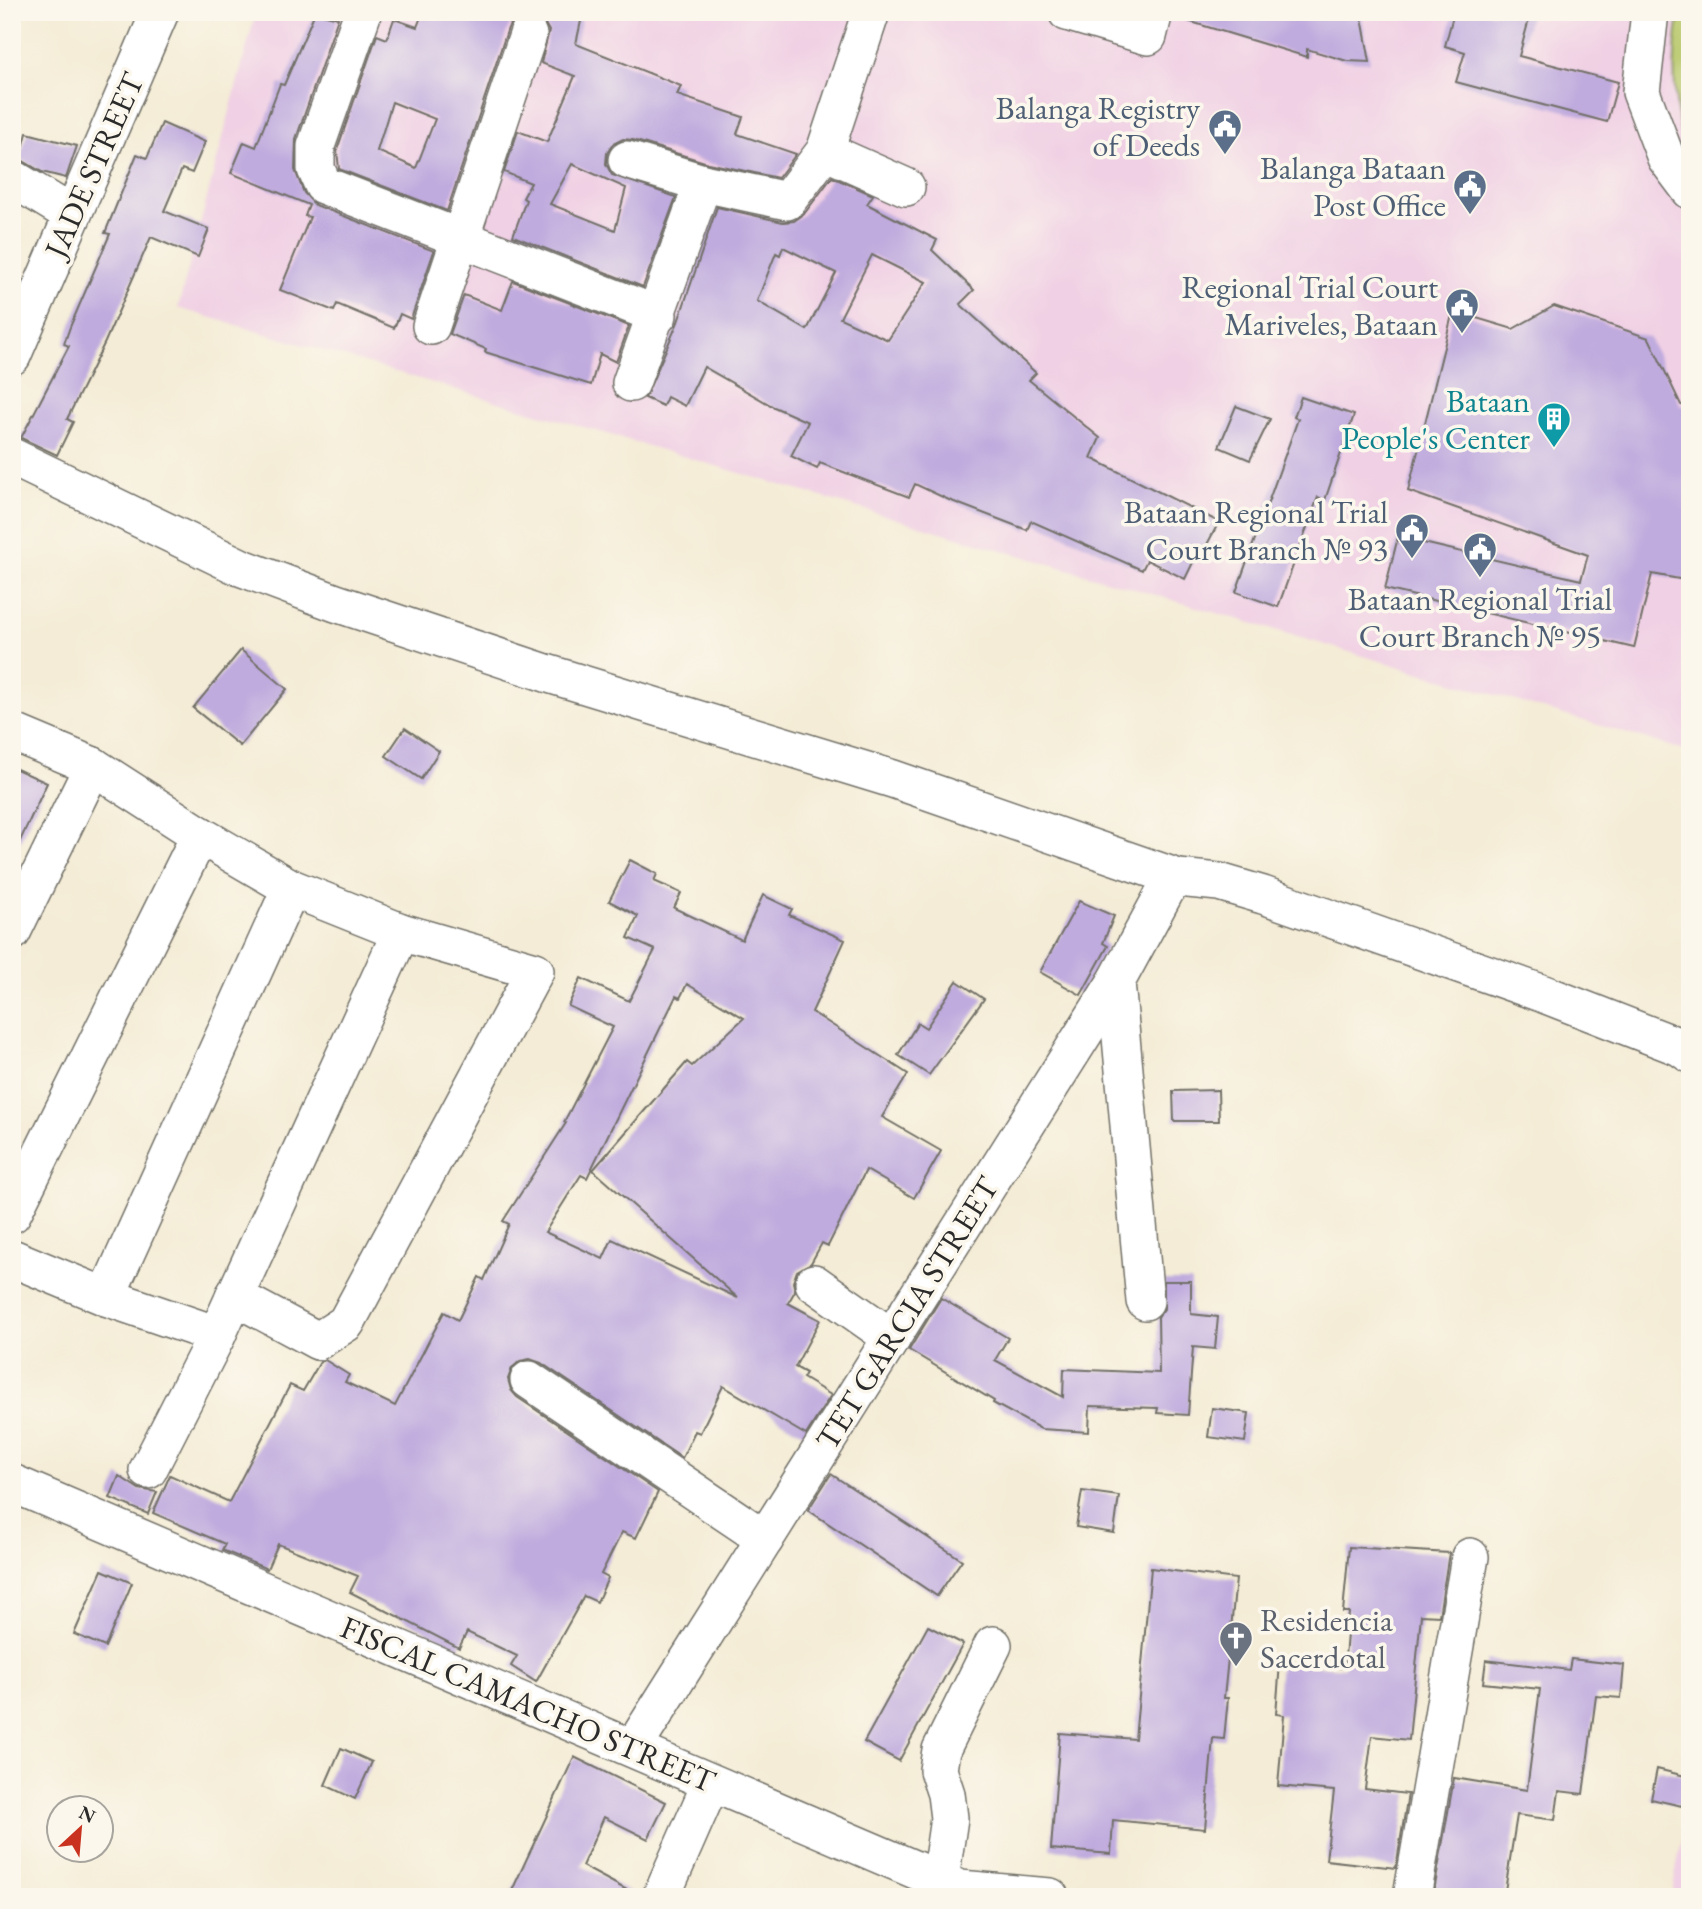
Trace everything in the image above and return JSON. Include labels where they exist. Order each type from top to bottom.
[{"type":"street","name":"JADE STREET","points":[[14,345],[160,12]]},
{"type":"street","points":[[363,12],[316,146],[316,169],[323,185],[658,315]]},
{"type":"street","points":[[627,160],[703,183],[787,201],[825,151],[871,12]]},
{"type":"street","points":[[1068,12],[1151,24]]},
{"type":"street","points":[[1650,12],[1641,92],[1666,158],[1690,190]]},
{"type":"street","points":[[431,326],[528,35]]},
{"type":"street","points":[[825,151],[906,187]]},
{"type":"street","points":[[12,178],[71,215]]},
{"type":"street","points":[[631,383],[658,315],[703,183]]},
{"type":"street","points":[[12,457],[240,567],[335,603],[545,673],[893,779],[1178,878],[1219,882],[1263,895],[1544,994],[1681,1047],[1690,1054]]},
{"type":"street","points":[[12,732],[93,766],[200,835],[291,888],[401,932],[535,971],[346,1323],[318,1341],[234,1296]]},
{"type":"street","points":[[12,932],[24,875],[93,766]]},
{"type":"street","points":[[12,1214],[200,835]]},
{"type":"street","name":"TET GARCIA STREET","points":[[633,1748],[1116,982],[1167,888],[1178,878]]},
{"type":"street","points":[[106,1297],[291,888]]},
{"type":"street","points":[[148,1470],[217,1335],[401,932]]},
{"type":"street","points":[[1116,982],[1145,1301]]},
{"type":"street","points":[[12,1258],[106,1297],[217,1335]]},
{"type":"street","points":[[814,1283],[892,1338]]},
{"type":"street","points":[[529,1380],[765,1539]]},
{"type":"street","name":"FISCAL CAMACHO STREET","points":[[12,1483],[633,1748],[954,1889],[1050,1897]]},
{"type":"street","points":[[1412,1897],[1470,1557]]},
{"type":"street","points":[[954,1889],[946,1794],[938,1770],[941,1750],[993,1645]]},
{"type":"street","points":[[661,1897],[711,1783]]},
{"type":"shaded area","points":[[256,12],[1690,12],[1690,752],[178,308]]},
{"type":"shaded area","points":[[1690,1794],[1690,1897],[1671,1897]]},
{"type":"green space","points":[[1680,12],[1690,12],[1690,162],[1680,126],[1675,88],[1675,49]]},
{"type":"building","points":[[315,12],[338,18],[296,139],[295,170],[304,193],[315,205],[434,251],[411,319],[400,314],[394,328],[337,304],[334,311],[280,290],[310,217],[305,216],[309,205],[231,173],[244,142],[256,147],[280,84],[284,85]]},
{"type":"building","points":[[423,12],[583,12],[576,44],[681,86],[677,95],[743,117],[737,134],[796,154],[778,178],[708,163],[633,140],[623,139],[613,144],[607,153],[606,164],[612,175],[676,197],[643,287],[513,236],[526,200],[523,198],[531,183],[504,172],[518,131],[547,142],[575,76],[541,63],[549,31],[544,22],[535,15],[523,15],[514,20],[508,28],[447,211],[339,169],[337,150],[377,35],[387,39],[394,19],[417,27]],"holes":[[[392,102],[435,119],[416,168],[377,151]],[[572,164],[626,188],[615,230],[550,204]]]},
{"type":"building","points":[[1179,12],[1361,12],[1370,62],[1347,61],[1307,49],[1307,57],[1178,18]]},
{"type":"building","points":[[1454,12],[1531,12],[1519,56],[1618,82],[1607,122],[1456,82],[1465,52],[1445,46]]},
{"type":"building","points":[[162,123],[205,142],[192,173],[182,169],[164,211],[209,229],[198,257],[151,237],[105,342],[67,419],[73,422],[57,455],[21,438],[69,346],[64,344],[70,327],[110,234],[105,233],[137,154],[147,158]]},
{"type":"building","points":[[27,133],[77,146],[66,178],[42,172],[20,159]]},
{"type":"building","points":[[832,177],[873,195],[867,204],[937,240],[932,250],[974,290],[960,304],[1036,373],[1029,380],[1100,438],[1091,458],[1219,522],[1203,552],[1199,550],[1185,579],[1147,560],[1142,570],[1031,521],[1027,530],[915,484],[909,497],[820,463],[817,469],[791,456],[808,422],[774,407],[704,367],[685,406],[667,397],[663,406],[645,398],[678,322],[717,207],[783,222],[794,221],[804,214]],"holes":[[[783,247],[836,273],[807,330],[757,301],[776,253],[780,255]],[[872,255],[926,282],[888,340],[840,318]]]},
{"type":"building","points":[[513,281],[629,326],[616,362],[600,354],[591,385],[485,352],[486,349],[450,334],[464,295],[502,310]]},
{"type":"building","name":"Bataan People's Center","points":[[1554,306],[1649,338],[1681,405],[1690,407],[1690,564],[1685,580],[1652,574],[1634,648],[1385,589],[1398,537],[1581,580],[1588,555],[1408,491],[1453,311],[1513,329]]},
{"type":"building","points":[[1301,397],[1354,415],[1325,500],[1318,497],[1278,607],[1236,592],[1298,419],[1294,417]]},
{"type":"building","points":[[1236,406],[1270,419],[1250,460],[1219,447]]},
{"type":"building","points":[[241,650],[287,689],[240,746],[193,708]]},
{"type":"building","points":[[405,728],[439,751],[421,779],[386,756]]},
{"type":"building","points":[[12,767],[47,783],[12,858]]},
{"type":"building","points":[[630,860],[657,874],[654,881],[681,893],[674,908],[742,940],[763,895],[792,909],[789,915],[845,940],[812,1012],[908,1074],[882,1117],[941,1151],[914,1198],[866,1170],[828,1246],[822,1243],[811,1263],[797,1271],[793,1282],[795,1291],[788,1303],[820,1320],[795,1367],[806,1373],[803,1378],[831,1395],[806,1435],[723,1386],[700,1433],[695,1431],[682,1458],[541,1363],[530,1359],[520,1361],[512,1368],[508,1379],[511,1390],[517,1397],[658,1492],[636,1538],[622,1532],[601,1574],[608,1578],[597,1602],[584,1596],[536,1682],[511,1666],[517,1656],[467,1632],[459,1648],[350,1592],[358,1576],[278,1544],[267,1569],[222,1550],[225,1544],[153,1513],[170,1475],[229,1502],[290,1385],[303,1391],[320,1362],[325,1360],[349,1375],[345,1382],[395,1406],[444,1312],[458,1320],[479,1277],[484,1280],[509,1224],[503,1221],[566,1123],[564,1122],[613,1027],[568,1006],[581,978],[629,1001],[655,950],[628,938],[638,916],[609,901]],"holes":[[[687,984],[744,1018],[692,1066],[687,1062],[593,1170],[738,1298],[612,1239],[603,1259],[545,1232],[581,1175],[587,1178],[676,996],[680,998]]]},
{"type":"building","points":[[1079,901],[1114,916],[1103,943],[1108,946],[1081,995],[1040,972]]},
{"type":"building","points":[[957,981],[984,999],[929,1075],[898,1055],[918,1023],[926,1028]]},
{"type":"building","points":[[1218,1090],[1219,1121],[1174,1121],[1173,1091]]},
{"type":"building","points":[[1164,1281],[1191,1281],[1191,1314],[1218,1317],[1215,1349],[1193,1347],[1188,1415],[1157,1413],[1158,1408],[1090,1406],[1089,1432],[1041,1429],[993,1403],[994,1401],[909,1350],[941,1298],[1008,1338],[995,1360],[1063,1397],[1064,1369],[1159,1373],[1158,1317],[1164,1309]]},
{"type":"building","points":[[1212,1408],[1249,1413],[1245,1442],[1208,1437]]},
{"type":"building","points":[[831,1474],[962,1560],[937,1596],[808,1510]]},
{"type":"building","points":[[119,1476],[139,1489],[157,1492],[148,1514],[110,1498]]},
{"type":"building","points":[[1082,1491],[1119,1496],[1114,1533],[1076,1527]]},
{"type":"building","points":[[1349,1547],[1449,1553],[1439,1616],[1421,1615],[1409,1740],[1372,1736],[1365,1789],[1408,1794],[1396,1868],[1326,1860],[1334,1791],[1278,1786],[1284,1715],[1276,1714],[1280,1663],[1344,1668],[1349,1612],[1343,1612]]},
{"type":"building","points":[[1151,1568],[1236,1579],[1224,1698],[1228,1698],[1224,1739],[1213,1738],[1205,1829],[1113,1820],[1111,1854],[1051,1849],[1060,1733],[1135,1739]]},
{"type":"building","points":[[102,1570],[132,1583],[105,1647],[74,1634]]},
{"type":"building","points":[[928,1626],[963,1644],[899,1761],[864,1742]]},
{"type":"building","points":[[1571,1659],[1624,1665],[1621,1698],[1596,1696],[1583,1794],[1559,1791],[1555,1820],[1517,1815],[1504,1897],[1433,1897],[1454,1778],[1527,1790],[1540,1689],[1483,1683],[1486,1660],[1569,1670]]},
{"type":"building","points":[[341,1748],[372,1762],[355,1799],[325,1785]]},
{"type":"building","points":[[574,1757],[666,1802],[648,1839],[604,1817],[582,1866],[640,1897],[509,1897]]},
{"type":"building","points":[[1657,1769],[1689,1777],[1682,1806],[1651,1799]]},
{"type":"place","name":"Balanga Registry of Deeds","points":[[1225,156]]},
{"type":"place","name":"Balanga Bataan Post Office","points":[[1470,216]]},
{"type":"place","name":"Regional Trial Court Mariveles, Bataan","points":[[1462,335]]},
{"type":"place","name":"Bataan People's Center","points":[[1554,449]]},
{"type":"place","name":"Bataan Regional Trial Court Branch № 93","points":[[1412,560]]},
{"type":"place","name":"Bataan Regional Trial Court Branch № 95","points":[[1480,579]]},
{"type":"place","name":"Residencia Sacerdotal","points":[[1236,1668]]}]
